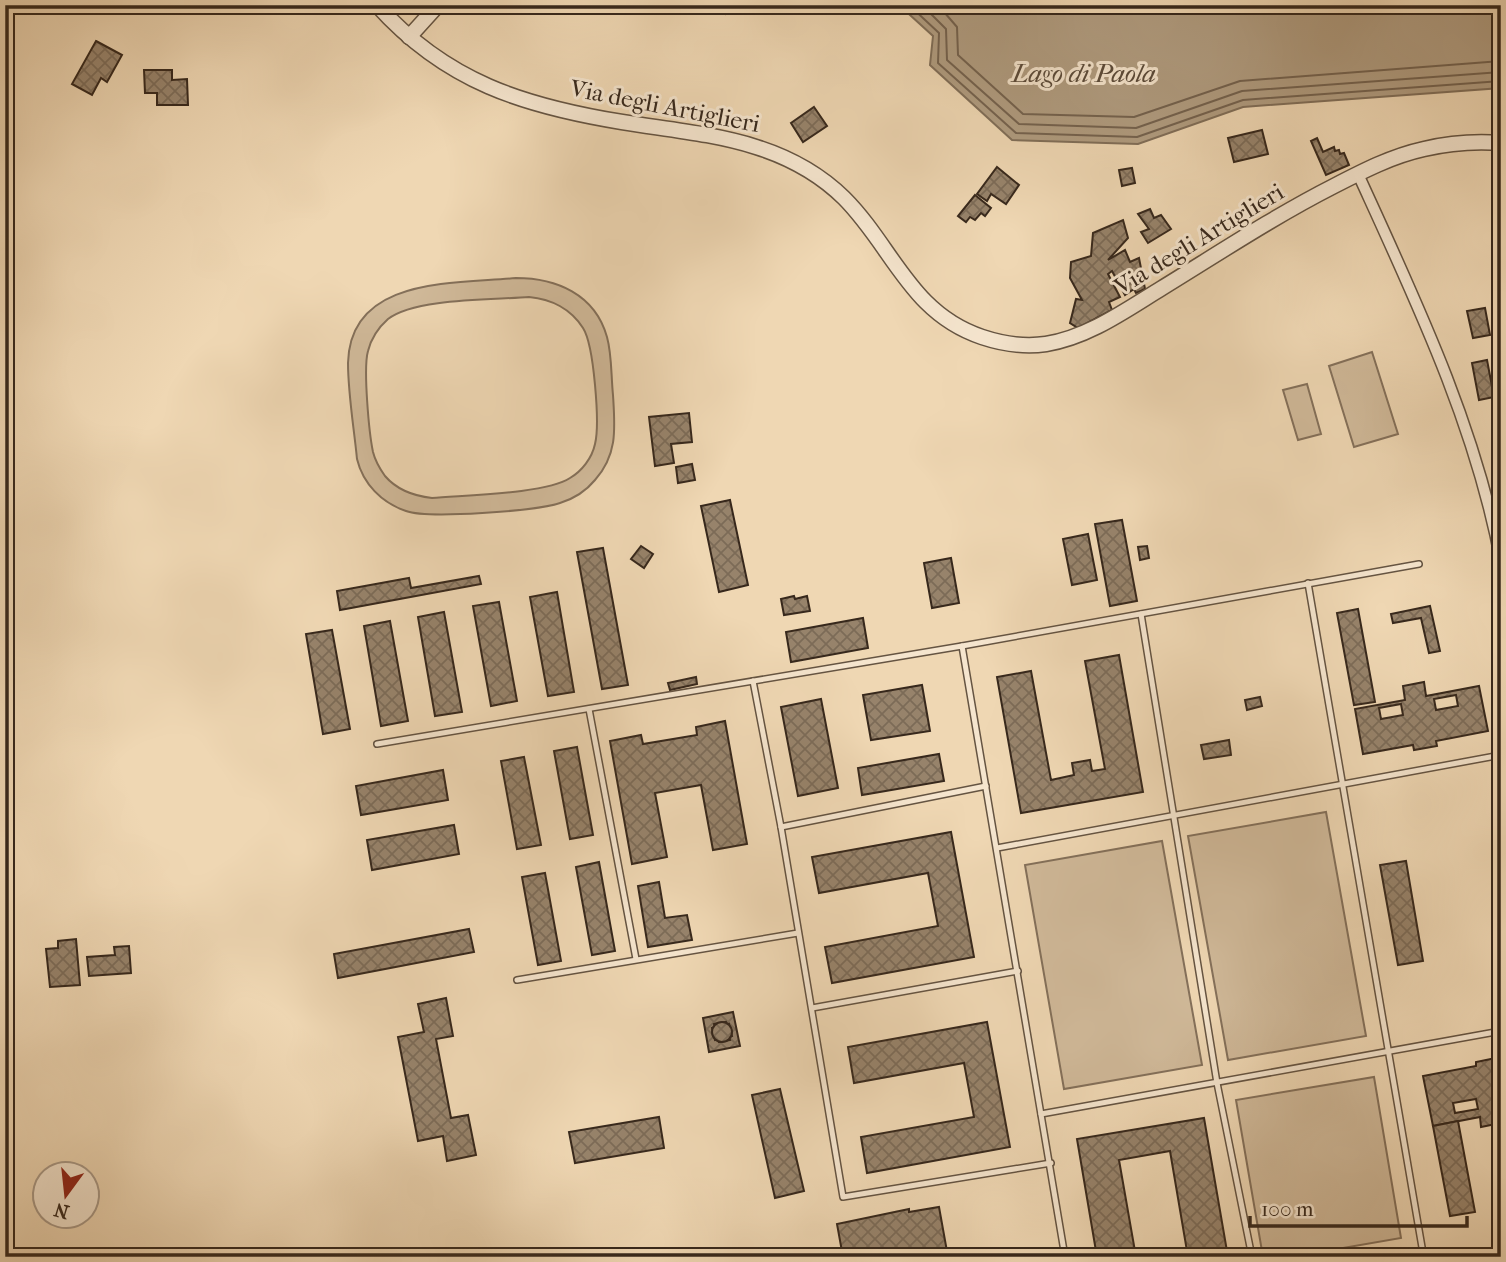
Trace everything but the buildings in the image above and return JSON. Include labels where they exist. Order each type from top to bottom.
[{"type":"street","name":"Via degli Artiglieri","points":[[377,5],[409,37],[464,75],[522,100],[621,121],[733,139],[786,157],[823,179],[847,201],[910,286],[932,309],[961,328],[990,340],[1007,343],[1051,343],[1099,326],[1292,209],[1392,159],[1424,149],[1466,142],[1501,143]]},
{"type":"street","points":[[409,37],[438,5]]},
{"type":"street","points":[[1358,174],[1424,324],[1471,444],[1486,490],[1501,562]]},
{"type":"lane","points":[[377,744],[962,646],[1419,564]]},
{"type":"lane","points":[[1308,583],[1423,1253],[1399,1257]]},
{"type":"lane","points":[[1141,614],[1217,1083],[1252,1257]]},
{"type":"lane","points":[[962,646],[1066,1257]]},
{"type":"lane","points":[[753,681],[781,827],[843,1197],[1051,1163]]},
{"type":"lane","points":[[589,709],[636,960]]},
{"type":"lane","points":[[997,848],[1501,755]]},
{"type":"lane","points":[[781,827],[986,786]]},
{"type":"lane","points":[[517,980],[798,933]]},
{"type":"lane","points":[[812,1007],[1018,971]]},
{"type":"lane","points":[[1041,1114],[1501,1031]]},
{"type":"shaded area","points":[[516,278],[545,281],[572,291],[583,299],[601,322],[611,358],[614,407],[613,440],[608,460],[588,488],[574,497],[547,506],[482,513],[436,514],[406,511],[389,503],[369,484],[357,459],[348,375],[353,335],[367,314],[386,299],[410,290]],"holes":[[[537,298],[566,310],[578,321],[587,337],[593,367],[597,420],[595,444],[586,464],[570,478],[558,483],[504,493],[432,498],[400,489],[385,476],[376,461],[370,431],[367,359],[369,347],[379,329],[388,319],[416,307],[455,301]]]},
{"type":"shaded area","points":[[1372,352],[1398,434],[1354,447],[1329,366]]},
{"type":"shaded area","points":[[1307,384],[1321,434],[1298,440],[1283,390]]},
{"type":"shaded area","points":[[1326,812],[1366,1036],[1228,1060],[1188,836]]},
{"type":"shaded area","points":[[1162,841],[1202,1065],[1064,1089],[1025,865]]},
{"type":"shaded area","points":[[1374,1077],[1401,1238],[1291,1257],[1263,1257],[1236,1100]]},
{"type":"water","name":"Lago di Paola","points":[[899,5],[1501,5],[1501,88],[1243,107],[1138,144],[1012,140],[930,65],[933,36]]}]
